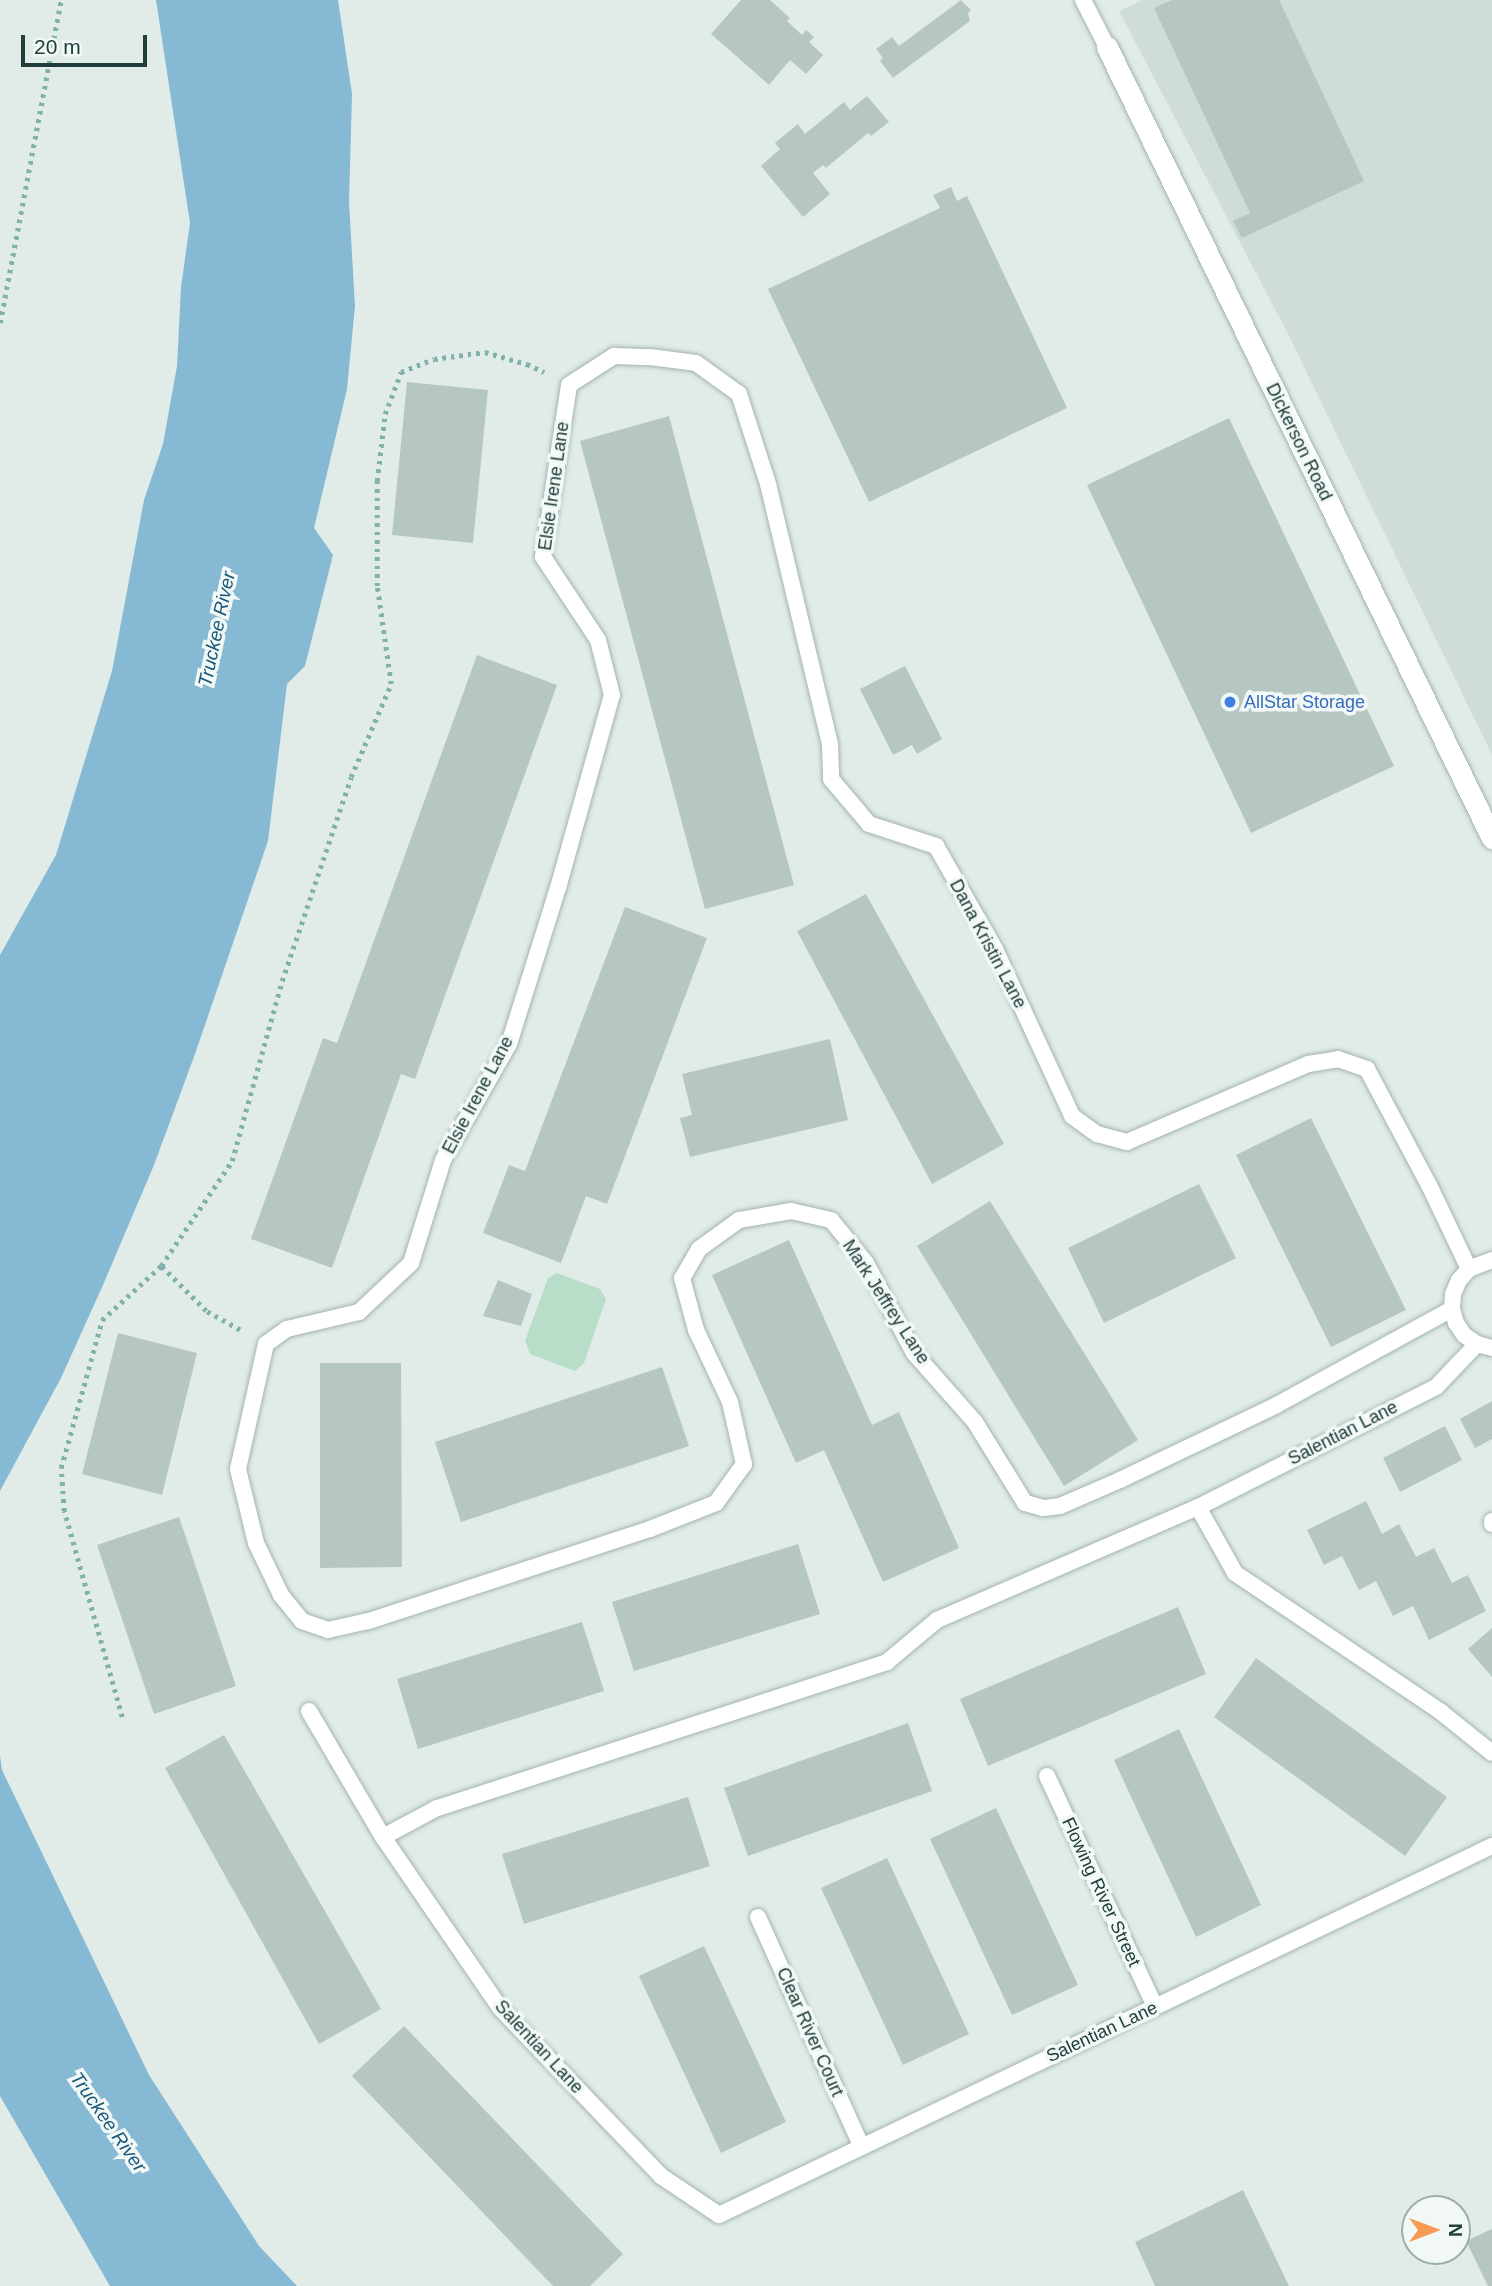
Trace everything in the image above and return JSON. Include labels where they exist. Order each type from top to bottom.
[{"type":"street","name":"Dickerson Road","points":[[1107,47],[1492,838]]},
{"type":"lane","points":[[1083,0],[1107,47]]},
{"type":"lane","name":"Dana Kristin Lane","points":[[569,385],[614,356],[650,357],[696,363],[739,394],[768,484],[830,745],[831,779],[869,824],[936,846],[995,948],[1072,1116],[1097,1134],[1127,1142],[1308,1064],[1338,1059],[1367,1069],[1429,1185],[1469,1269]]},
{"type":"lane","name":"Elsie Irene Lane","points":[[265,1344],[287,1329],[359,1312],[411,1263],[443,1160],[509,1044],[562,875],[612,695],[598,640],[543,557],[569,385]]},
{"type":"lane","name":"Mark Jeffrey Lane","points":[[265,1344],[238,1469],[256,1543],[281,1595],[302,1621],[328,1630],[368,1621],[650,1529],[716,1503],[744,1464],[730,1402],[696,1330],[682,1278],[699,1249],[739,1220],[791,1211],[831,1220],[866,1263],[915,1353],[975,1422],[1025,1503],[1043,1508],[1060,1506],[1120,1480],[1276,1405],[1452,1309]]},
{"type":"lane","points":[[1484,1346],[1464,1335],[1452,1309],[1453,1294],[1469,1269],[1492,1260]]},
{"type":"lane","name":"Salentian Lane","points":[[1484,1346],[1436,1387],[1198,1507],[937,1620],[887,1662],[437,1808],[383,1837],[500,2008],[661,2176],[719,2215],[1492,1846]]},
{"type":"lane","points":[[1198,1507],[1235,1573],[1441,1712],[1492,1753]]},
{"type":"lane","points":[[309,1711],[383,1837]]},
{"type":"lane","name":"Flowing River Street","points":[[1047,1776],[1155,2007]]},
{"type":"lane","name":"Clear River Court","points":[[758,1917],[862,2147]]},
{"type":"path","points":[[0,323],[61,0]]},
{"type":"path","points":[[122,1717],[64,1511],[61,1468],[102,1320],[161,1266],[232,1161],[282,981],[351,777],[391,684],[377,586],[377,481],[385,414],[401,372],[434,359],[485,352],[527,364],[569,385]]},
{"type":"path","points":[[161,1266],[206,1311],[265,1344]]},
{"type":"shaded area","points":[[1143,0],[1492,0],[1492,755],[1288,334],[1119,11]]},
{"type":"green space","points":[[557,1273],[600,1289],[606,1299],[584,1363],[575,1371],[530,1354],[525,1341],[548,1278]]},
{"type":"water","name":"Truckee River","points":[[156,0],[338,0],[352,94],[349,202],[355,306],[347,389],[314,528],[333,555],[305,666],[287,684],[268,841],[195,1054],[154,1165],[103,1285],[61,1378],[0,1491],[0,955],[56,855],[112,671],[144,500],[163,444],[177,366],[181,287],[190,223]]},
{"type":"water","name":"Truckee River","points":[[0,1756],[2,1770],[149,2075],[259,2246],[297,2286],[110,2286],[0,2096]]},
{"type":"building","points":[[741,0],[770,0],[790,18],[787,21],[802,35],[806,30],[814,37],[809,42],[823,55],[806,74],[790,60],[769,85],[711,34]]},
{"type":"building","points":[[961,0],[971,10],[968,13],[970,21],[893,78],[880,61],[883,58],[876,49],[892,37],[899,46]]},
{"type":"building","points":[[1172,0],[1279,0],[1364,181],[1242,238],[1233,221],[1250,213],[1154,8]]},
{"type":"building","points":[[867,96],[889,122],[871,136],[868,133],[826,168],[823,165],[813,173],[830,194],[803,217],[761,166],[780,149],[775,143],[798,124],[805,134],[844,102],[850,110]]},
{"type":"building","points":[[951,187],[957,201],[967,196],[1067,408],[869,502],[768,289],[940,208],[933,195]]},
{"type":"building","points":[[407,382],[488,390],[473,543],[392,535]]},
{"type":"building","points":[[669,416],[794,885],[705,909],[580,441]]},
{"type":"building","points":[[1229,418],[1394,766],[1251,833],[1087,485]]},
{"type":"building","points":[[477,655],[557,685],[415,1079],[401,1074],[332,1268],[251,1239],[323,1038],[337,1043]]},
{"type":"building","points":[[905,666],[942,739],[917,754],[912,745],[893,755],[860,689]]},
{"type":"building","points":[[866,894],[1004,1144],[932,1184],[797,931]]},
{"type":"building","points":[[625,907],[707,938],[607,1204],[586,1196],[561,1263],[483,1233],[509,1165],[525,1171]]},
{"type":"building","points":[[830,1039],[848,1120],[690,1157],[680,1118],[692,1115],[682,1074]]},
{"type":"building","points":[[1311,1118],[1406,1310],[1331,1347],[1236,1155]]},
{"type":"building","points":[[1199,1184],[1236,1258],[1104,1323],[1068,1248]]},
{"type":"building","points":[[990,1201],[1138,1440],[1064,1486],[917,1246]]},
{"type":"building","points":[[789,1240],[872,1425],[899,1412],[959,1548],[883,1582],[824,1450],[796,1463],[712,1275]]},
{"type":"building","points":[[498,1280],[532,1294],[521,1326],[483,1316]]},
{"type":"building","points":[[118,1333],[197,1353],[162,1495],[82,1474]]},
{"type":"building","points":[[320,1363],[401,1363],[402,1567],[320,1568]]},
{"type":"building","points":[[662,1367],[689,1446],[461,1522],[435,1442]]},
{"type":"building","points":[[1492,1401],[1492,1439],[1475,1448],[1460,1419]]},
{"type":"building","points":[[1445,1426],[1462,1460],[1400,1492],[1383,1458]]},
{"type":"building","points":[[1366,1501],[1382,1534],[1399,1524],[1416,1557],[1434,1548],[1452,1583],[1468,1575],[1486,1611],[1429,1640],[1413,1606],[1393,1616],[1376,1581],[1359,1590],[1342,1556],[1324,1565],[1307,1530]]},
{"type":"building","points":[[179,1517],[236,1686],[154,1714],[97,1545]]},
{"type":"building","points":[[798,1544],[820,1614],[634,1671],[612,1602]]},
{"type":"building","points":[[1178,1607],[1206,1674],[988,1766],[960,1699]]},
{"type":"building","points":[[582,1622],[604,1691],[418,1749],[397,1679]]},
{"type":"building","points":[[1492,1628],[1492,1677],[1468,1649]]},
{"type":"building","points":[[1256,1658],[1447,1797],[1405,1856],[1214,1717]]},
{"type":"building","points":[[908,1723],[932,1791],[748,1856],[724,1788]]},
{"type":"building","points":[[1179,1729],[1261,1905],[1196,1937],[1114,1760]]},
{"type":"building","points":[[224,1735],[381,2009],[319,2044],[165,1768]]},
{"type":"building","points":[[688,1797],[710,1866],[524,1924],[502,1854]]},
{"type":"building","points":[[996,1808],[1078,1985],[1012,2015],[930,1839]]},
{"type":"building","points":[[887,1858],[969,2034],[903,2065],[821,1888]]},
{"type":"building","points":[[704,1946],[786,2122],[721,2153],[639,1976]]},
{"type":"building","points":[[404,2026],[623,2254],[590,2286],[553,2286],[352,2076]]},
{"type":"building","points":[[1243,2190],[1289,2286],[1155,2286],[1135,2242]]},
{"type":"building","points":[[1492,2229],[1492,2286],[1488,2286],[1471,2251],[1471,2239]]},
{"type":"place","name":"AllStar Storage","points":[[1230,702]]}]
